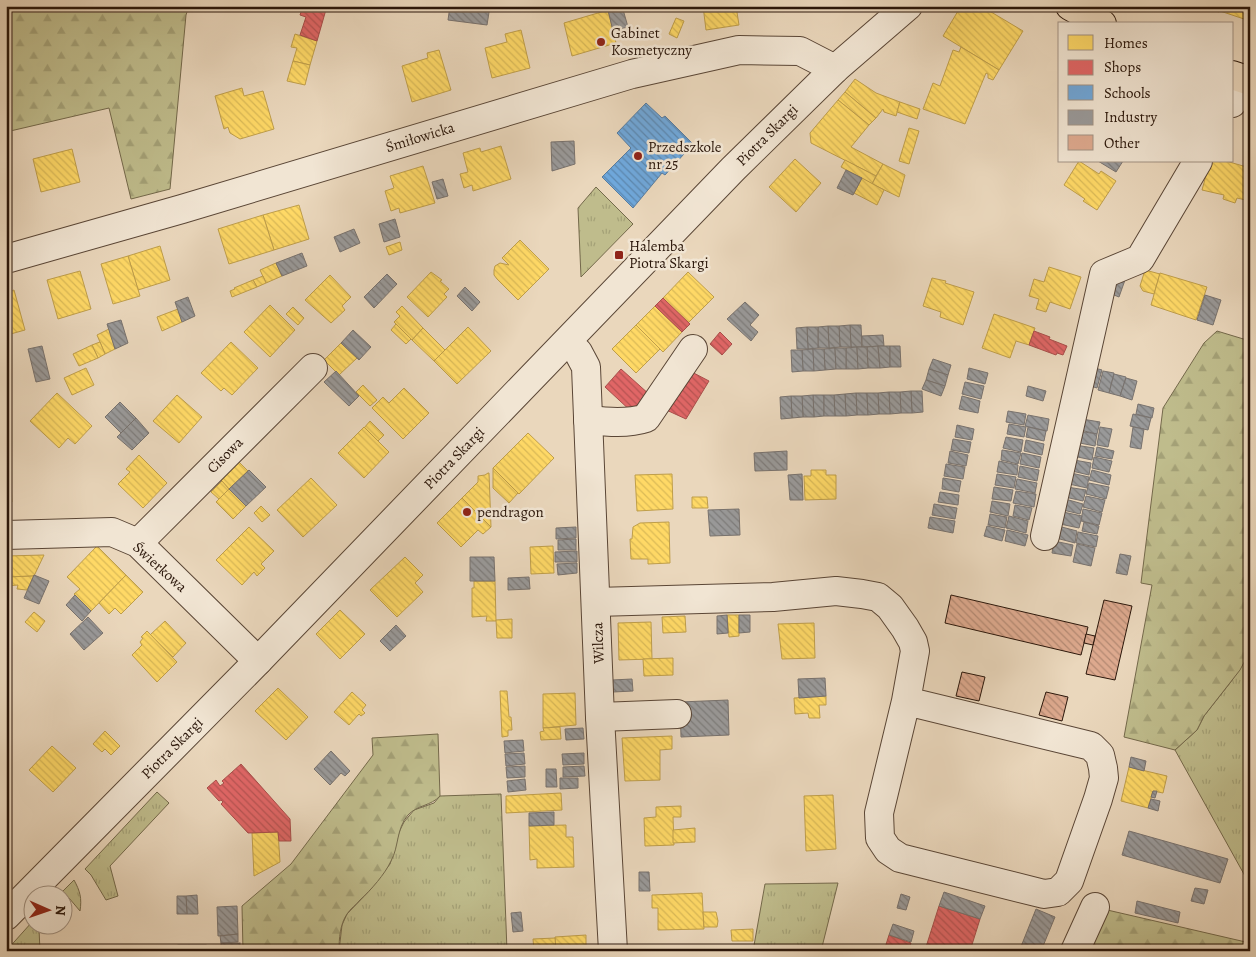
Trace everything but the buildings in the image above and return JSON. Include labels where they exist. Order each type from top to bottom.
[{"type":"main road","points":[[1070,6],[1100,17]]},
{"type":"street","name":"Piotra Skargi","points":[[6,916],[258,661],[732,169],[835,69],[908,6]]},
{"type":"street","name":"Śmiłowicka","points":[[6,259],[172,212],[632,74],[739,50],[800,51],[835,69]]},
{"type":"street","points":[[1234,98],[1242,78]]},
{"type":"street","points":[[1045,536],[1104,274],[1140,258],[1197,162]]},
{"type":"street","name":"Wilcza","points":[[567,342],[578,352],[586,367],[600,717],[613,951]]},
{"type":"street","points":[[588,420],[635,422],[646,418],[693,349]]},
{"type":"street","name":"Cisowa","points":[[138,543],[313,368]]},
{"type":"street","name":"Świerkowa","points":[[6,535],[112,532],[138,543],[258,661]]},
{"type":"street","points":[[596,602],[773,597],[836,591],[878,598],[890,607],[905,628],[913,642],[915,651],[906,701],[879,812],[880,838],[888,850],[900,858],[1025,890],[1044,894],[1058,892],[1069,881],[1098,799],[1104,778],[1100,755],[1091,746],[906,701]]},
{"type":"street","points":[[600,717],[677,714]]},
{"type":"street","points":[[1075,951],[1095,907]]},
{"type":"green space","points":[[6,6],[189,6],[186,15],[170,189],[131,199],[109,108],[6,132]]},
{"type":"green space","points":[[596,187],[633,224],[581,277],[578,208]]},
{"type":"green space","points":[[1217,331],[1250,341],[1250,651],[1240,670],[1204,716],[1197,730],[1175,750],[1124,737],[1152,585],[1141,583],[1163,408],[1204,343]]},
{"type":"green space","points":[[1250,651],[1250,885],[1175,750],[1197,730],[1204,716],[1230,683]]},
{"type":"green space","points":[[438,734],[440,796],[412,812],[404,820],[399,832],[394,856],[377,882],[350,910],[343,922],[340,932],[339,951],[243,951],[242,906],[291,864],[373,755],[372,738]]},
{"type":"green space","points":[[157,792],[169,803],[110,866],[118,896],[106,900],[91,875],[85,869]]},
{"type":"green space","points":[[501,794],[507,951],[339,951],[342,925],[347,914],[370,890],[390,864],[399,832],[404,822],[414,810],[434,803],[440,796]]},
{"type":"green space","points":[[74,880],[78,888],[81,902],[80,911],[72,902],[72,884],[70,884]]},
{"type":"green space","points":[[838,883],[821,951],[753,951],[765,884]]},
{"type":"green space","points":[[1103,909],[1250,943],[1250,951],[1084,951]]},
{"type":"green space","points":[[22,933],[39,934],[40,951],[6,951]]},
{"type":"place","name":"Gabinet Kosmetyczny","points":[[601,42]]},
{"type":"place","name":"Przedszkole nr 25","points":[[638,156]]},
{"type":"place","name":"Halemba Piotra Skargi","points":[[619,255]]},
{"type":"place","name":"pendragon","points":[[467,512]]}]
